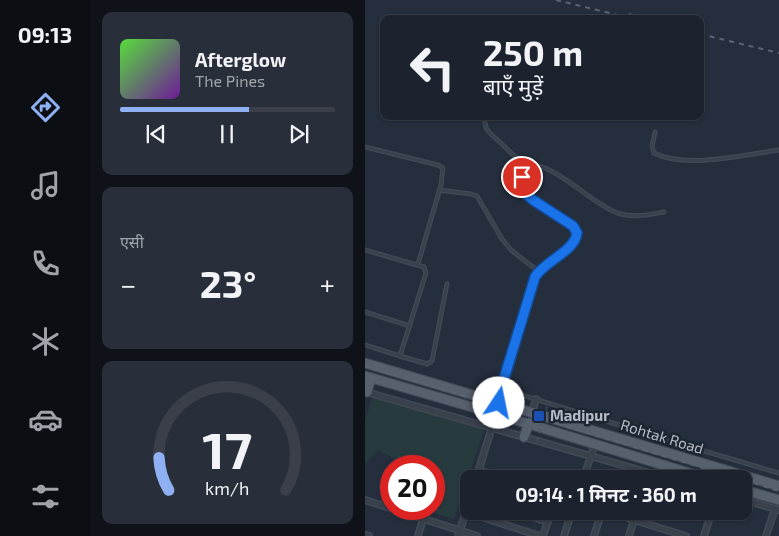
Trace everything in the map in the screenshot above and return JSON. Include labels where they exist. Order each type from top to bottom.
[{"type":"main road","name":"Rohtak Road","points":[[365,363],[779,486]]},
{"type":"main road","name":"Rohtak Road","points":[[368,377],[529,423],[680,470]]},
{"type":"main road","points":[[366,392],[368,377]]},
{"type":"main road","points":[[524,437],[529,423]]},
{"type":"main road","points":[[752,494],[778,507]]},
{"type":"street","points":[[366,392],[641,470]]},
{"type":"street","points":[[532,412],[536,399]]},
{"type":"street","points":[[479,470],[496,414]]},
{"type":"street","points":[[586,470],[595,444]]},
{"type":"street","points":[[365,500],[380,505]]},
{"type":"street","points":[[752,502],[778,507],[766,536]]},
{"type":"street","points":[[418,536],[423,520]]},
{"type":"street","points":[[426,520],[459,533],[477,536]]},
{"type":"street","points":[[459,533],[463,520]]},
{"type":"street","points":[[491,520],[541,536],[548,522],[541,520]]},
{"type":"street","points":[[564,536],[569,520]]},
{"type":"street","points":[[593,536],[599,520]]},
{"type":"street","points":[[629,536],[634,520],[686,536]]},
{"type":"street","points":[[704,536],[709,520]]},
{"type":"street","points":[[662,536],[664,530]]},
{"type":"street","points":[[365,534],[369,536]]},
{"type":"lane","points":[[484,120],[489,132],[526,168]]},
{"type":"lane","points":[[655,132],[652,150],[659,155],[679,160],[696,161],[779,150]]},
{"type":"lane","points":[[365,147],[441,166],[444,171],[418,265]]},
{"type":"lane","points":[[496,414],[511,355],[535,277],[538,272],[573,244],[577,233],[573,226],[526,194],[520,183],[526,168],[533,165],[551,172],[621,214],[645,215],[664,212]]},
{"type":"lane","points":[[439,190],[477,196],[502,239],[511,250],[538,272]]},
{"type":"lane","points":[[365,250],[424,267],[426,273],[401,356]]},
{"type":"lane","points":[[365,345],[422,364],[433,361],[447,284]]},
{"type":"lane","points":[[365,312],[409,326]]},
{"type":"lane","points":[[501,391],[506,390],[670,441],[779,472]]},
{"type":"path","points":[[539,439],[537,441],[547,406]]},
{"type":"green space","points":[[373,395],[484,430],[471,470],[460,470],[460,501],[454,519],[445,516],[445,455],[388,455],[378,450],[365,464],[365,421]]},
{"type":"railway","points":[[556,0],[618,15]]},
{"type":"railway","points":[[704,35],[779,53]]},
{"type":"railway","points":[[365,366],[710,470]]},
{"type":"railway","points":[[752,483],[779,491]]},
{"type":"place","name":"Madipur","points":[[539,416]]},
{"type":"route","points":[[499,403],[503,382],[535,277],[552,259],[573,244],[577,238],[576,229],[573,226],[526,194],[520,183],[522,177]]}]
